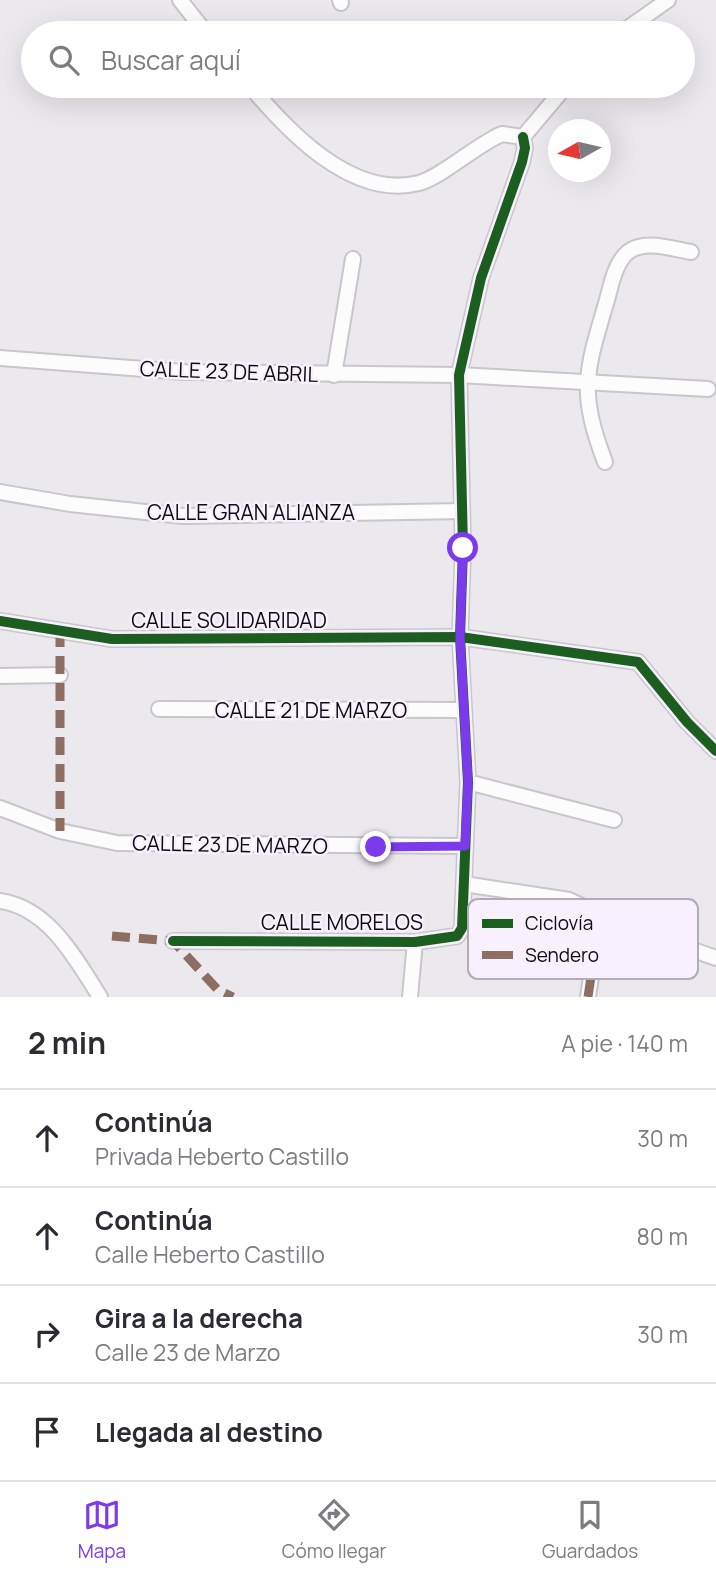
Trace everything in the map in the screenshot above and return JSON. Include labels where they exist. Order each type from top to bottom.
[{"type":"street","points":[[180,0],[196,21]]},
{"type":"street","points":[[638,21],[668,0]]},
{"type":"street","points":[[261,98],[302,141],[342,171],[394,185],[421,182],[502,134],[523,137]]},
{"type":"street","points":[[523,137],[556,98]]},
{"type":"street","points":[[523,137],[525,148],[522,162],[481,278],[459,375],[462,511],[460,637],[468,782],[464,884],[562,899]]},
{"type":"street","points":[[605,462],[590,423],[586,380],[616,269],[628,252],[645,245],[691,252]]},
{"type":"street","points":[[334,375],[353,259]]},
{"type":"street","name":"CALLE 23 DE ABRIL","points":[[0,358],[183,372],[459,375],[586,380],[708,389]]},
{"type":"street","name":"CALLE GRAN ALIANZA","points":[[0,492],[70,504],[183,516],[462,511]]},
{"type":"street","name":"CALLE SOLIDARIDAD","points":[[0,621],[112,639],[460,637],[638,662],[687,722],[716,751]]},
{"type":"street","points":[[0,676],[60,676]]},
{"type":"street","name":"CALLE 21 DE MARZO","points":[[159,709],[462,710]]},
{"type":"street","points":[[468,782],[614,820]]},
{"type":"street","name":"CALLE 23 DE MARZO","points":[[0,808],[60,831],[117,843],[465,846]]},
{"type":"street","name":"CALLE MORELOS","points":[[173,940],[415,942],[457,936],[462,928],[464,884]]},
{"type":"street","points":[[0,901],[37,916],[66,945],[100,997]]},
{"type":"street","points":[[410,997],[415,942]]},
{"type":"street","points":[[698,951],[716,958]]},
{"type":"street","points":[[588,997],[591,979]]},
{"type":"marked path","points":[[60,629],[60,831]]},
{"type":"marked path","points":[[112,936],[173,941],[218,990],[233,997]]},
{"type":"marked path","points":[[588,997],[591,979]]},
{"type":"cycle path","points":[[173,941],[415,942],[457,936],[462,928],[468,782],[460,637],[463,548],[459,375],[481,278],[522,162],[525,148],[523,137]]},
{"type":"cycle path","points":[[0,621],[112,639],[460,637],[638,662],[687,722],[716,751]]},
{"type":"route","points":[[376,847],[465,846],[468,782],[460,637],[463,548]]}]
